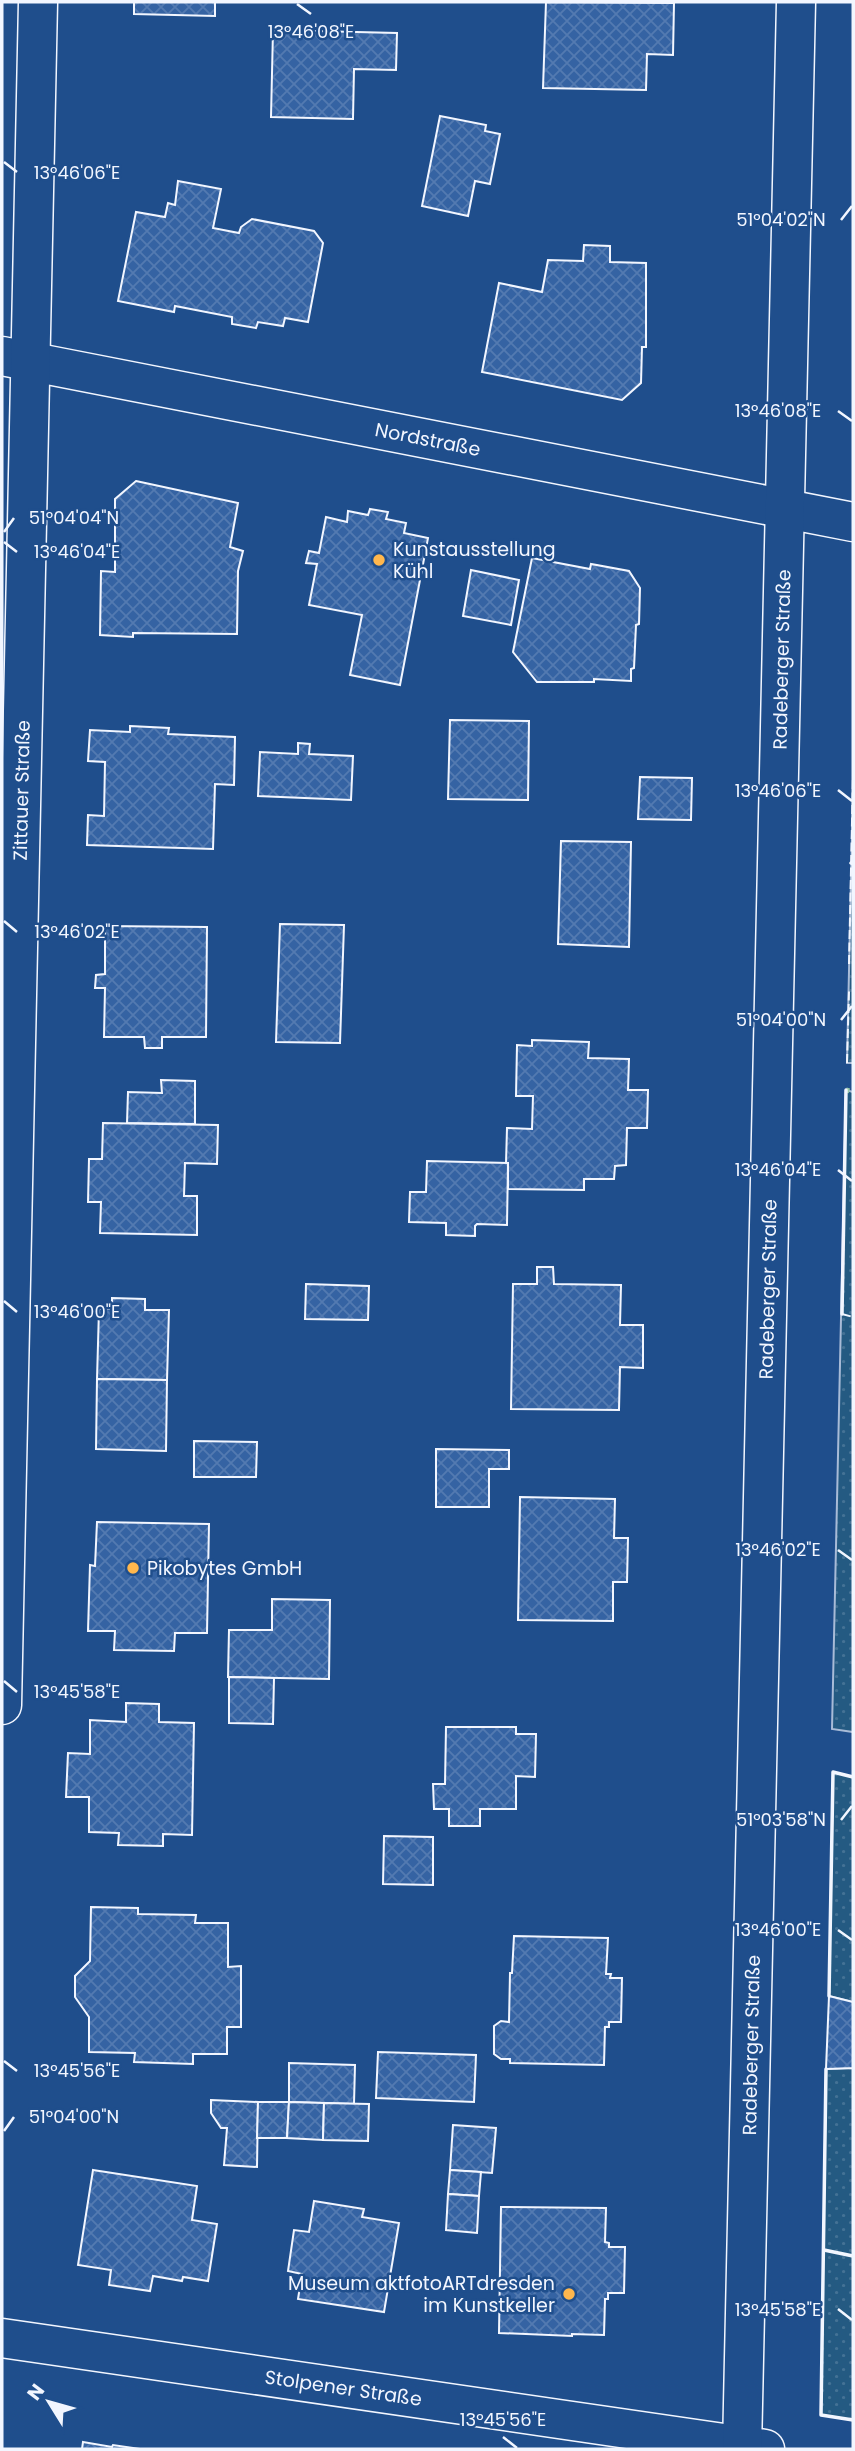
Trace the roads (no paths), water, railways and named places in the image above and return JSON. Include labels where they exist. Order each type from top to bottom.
[{"type":"street","name":"Zittauer Straße","points":[[2,1705],[16,358],[38,2]]},
{"type":"street","name":"Radeberger Straße","points":[[750,2448],[784,509],[796,2]]},
{"type":"street","name":"Nordstraße","points":[[16,358],[853,522]]},
{"type":"street","name":"Stolpener Straße","points":[[2,2338],[750,2448]]},
{"type":"place","name":"Kunstausstellung Kühl","points":[[379,560]]},
{"type":"place","name":"Pikobytes GmbH","points":[[133,1568]]},
{"type":"place","name":"Museum aktfotoARTdresden im Kunstkeller","points":[[569,2294]]}]
